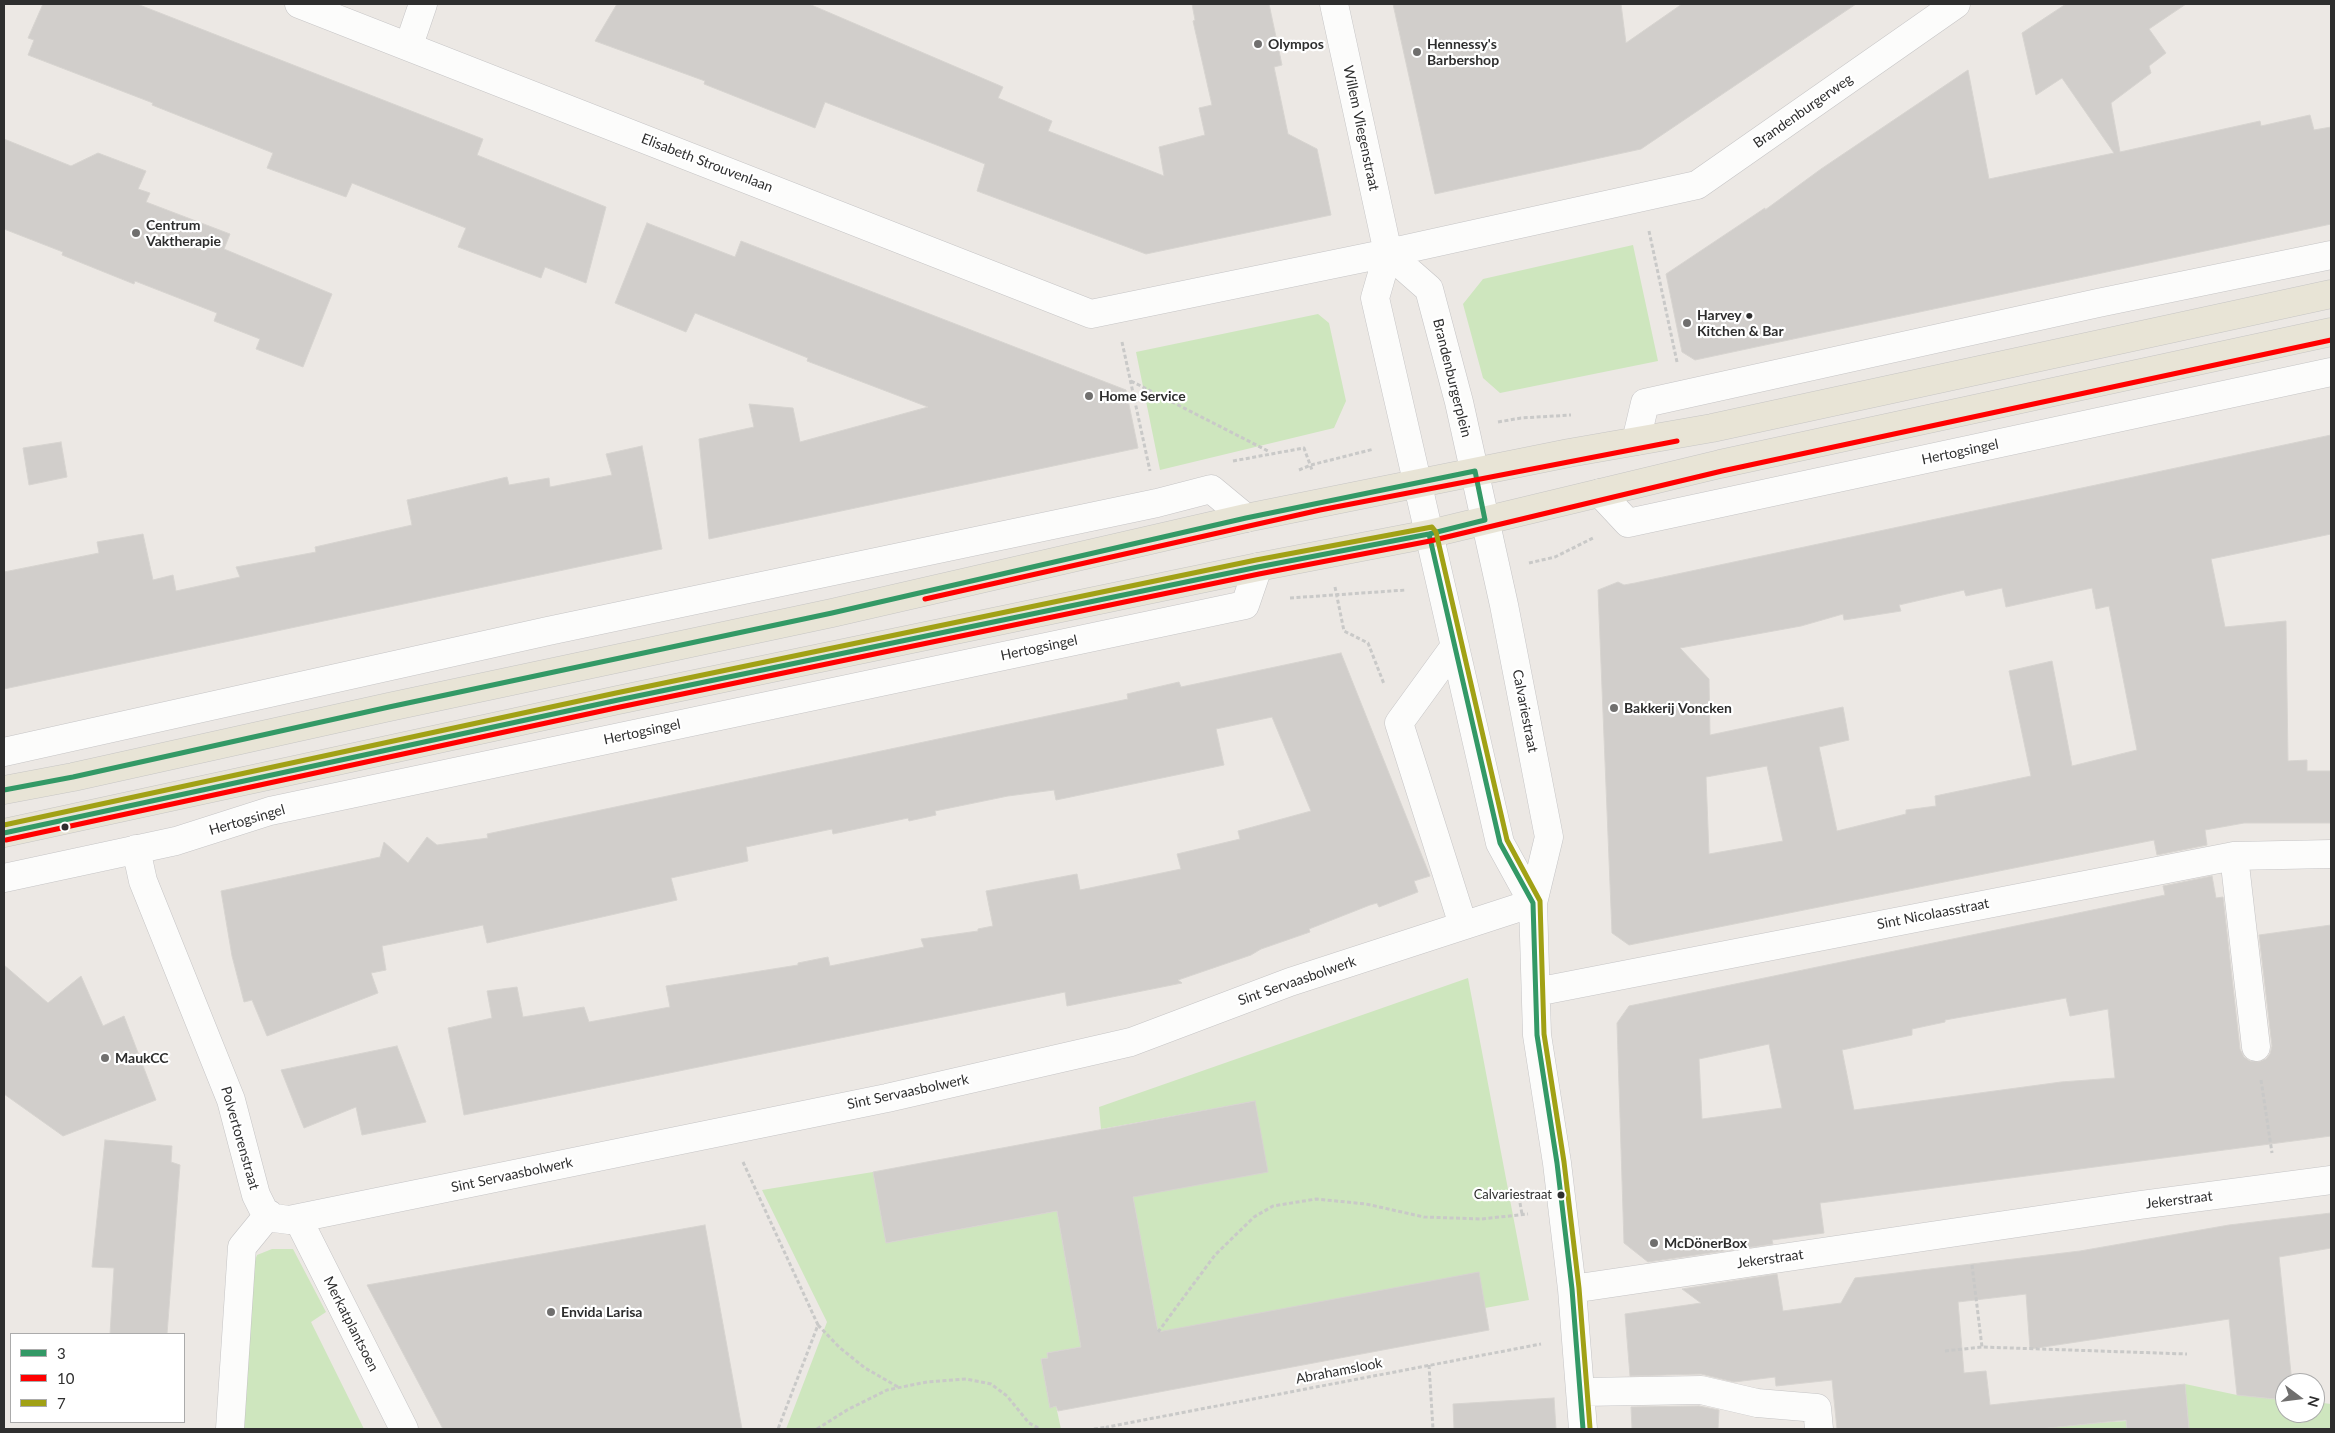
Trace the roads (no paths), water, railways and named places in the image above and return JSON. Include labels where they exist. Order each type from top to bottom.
[{"type":"main road","points":[[4,790],[73,777],[389,707],[832,613],[1246,518],[1475,471],[1712,428],[2331,294]]},
{"type":"main road","points":[[4,833],[637,696],[1258,567],[1429,534],[1720,464],[2331,332]]},
{"type":"street","name":"Elisabeth Strouvenlaan","points":[[299,4],[409,45],[1091,314],[1388,253]]},
{"type":"street","points":[[409,45],[423,4]]},
{"type":"street","name":"Willem Vliegenstraat","points":[[1334,4],[1388,253]]},
{"type":"street","name":"Brandenburgerweg","points":[[1388,253],[1642,199],[1698,185],[1956,4]]},
{"type":"street","points":[[1388,253],[1375,298],[1429,534]]},
{"type":"street","name":"Brandenburgerplein","points":[[1388,253],[1429,289],[1459,402],[1485,520]]},
{"type":"street","points":[[1636,441],[1645,403],[2098,303],[2331,255]]},
{"type":"street","name":"Hertogsingel","points":[[1600,493],[1628,523],[2331,372]]},
{"type":"street","points":[[4,752],[548,630],[1147,505],[1211,489],[1246,518]]},
{"type":"street","name":"Calvariestraat","points":[[1485,520],[1504,605],[1549,837],[1533,902],[1537,1035],[1563,1208],[1582,1392],[1583,1429]]},
{"type":"street","name":"Calvariestraat","points":[[1429,534],[1500,843],[1533,902]]},
{"type":"street","name":"Hertogsingel","points":[[4,878],[176,841],[270,811],[1245,605],[1258,567]]},
{"type":"street","points":[[1455,646],[1398,723],[1463,925]]},
{"type":"street","name":"Polvertorenstraat","points":[[136,849],[143,881],[231,1100],[256,1195],[261,1206],[269,1214]]},
{"type":"street","name":"Sint Nicolaasstraat","points":[[1536,992],[2234,856],[2331,854]]},
{"type":"street","points":[[2234,856],[2256,1048]]},
{"type":"street","name":"Sint Servaasbolwerk","points":[[269,1214],[278,1219],[298,1218],[887,1098],[1131,1042],[1290,982],[1533,902]]},
{"type":"street","name":"Jekerstraat","points":[[1572,1289],[1968,1230],[2331,1180]]},
{"type":"street","points":[[230,1429],[242,1247],[269,1214]]},
{"type":"street","name":"Merkatplantsoen","points":[[298,1218],[404,1429]]},
{"type":"street","points":[[1582,1392],[1701,1390],[1818,1419]]},
{"type":"place","name":"Olympos","points":[[1258,44]]},
{"type":"place","name":"Hennessy's Barbershop","points":[[1417,52]]},
{"type":"place","name":"Centrum Vaktherapie","points":[[136,233]]},
{"type":"place","name":"Harvey • Kitchen & Bar","points":[[1687,323]]},
{"type":"place","name":"Home Service","points":[[1089,396]]},
{"type":"place","name":"Bakkerij Voncken","points":[[1614,708]]},
{"type":"place","name":"MaukCC","points":[[105,1058]]},
{"type":"place","name":"Calvariestraat","points":[[1561,1195]]},
{"type":"place","name":"McDönerBox","points":[[1654,1243]]},
{"type":"place","name":"Envida Larisa","points":[[551,1312]]}]
